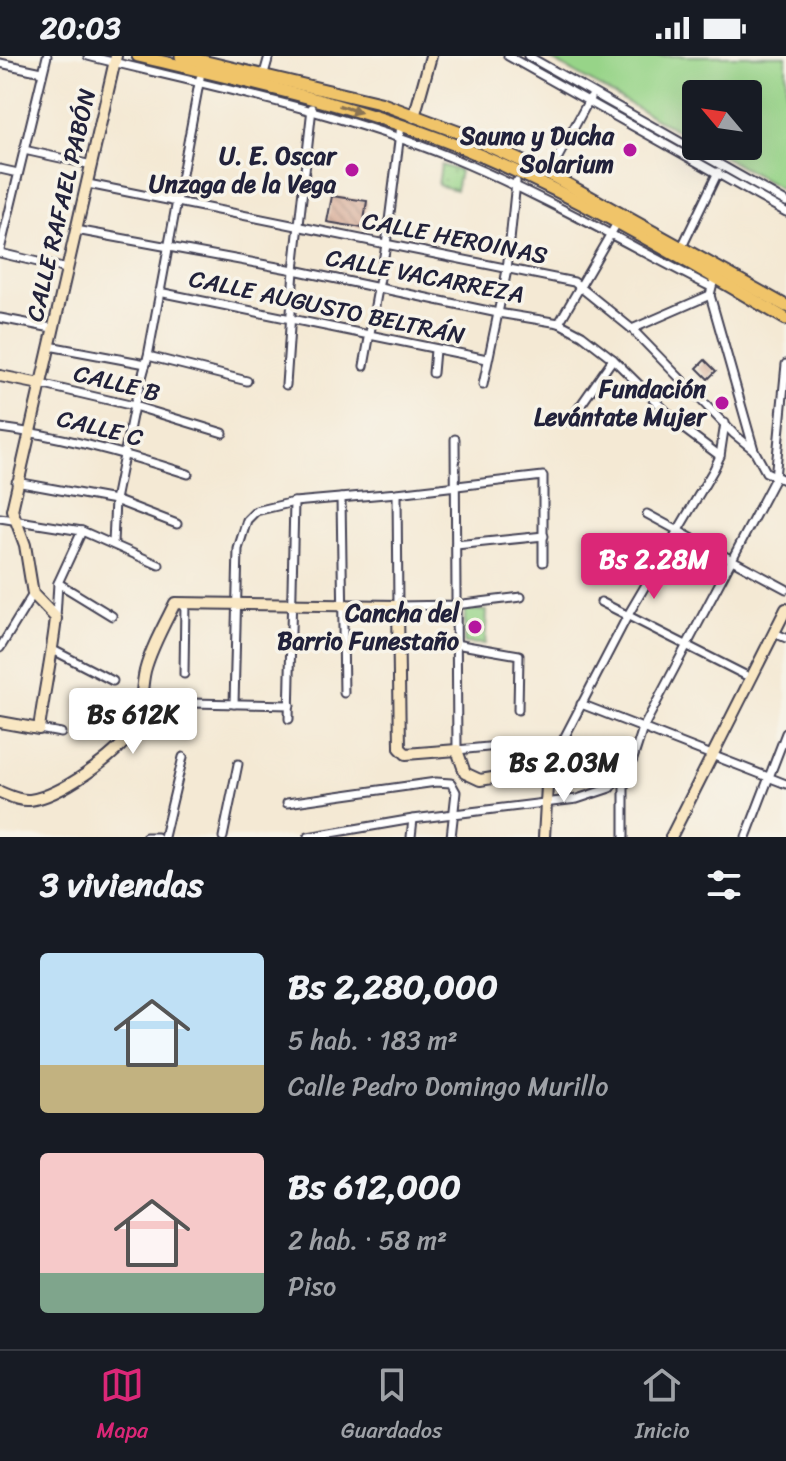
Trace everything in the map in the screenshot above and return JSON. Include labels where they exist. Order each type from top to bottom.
[{"type":"main road","points":[[138,56],[200,76],[401,125],[518,172],[786,306]]},
{"type":"main road","points":[[181,56],[380,103],[463,134],[549,174],[680,252],[712,287],[786,319]]},
{"type":"street","points":[[47,56],[0,252],[67,269]]},
{"type":"street","points":[[88,56],[200,76],[147,360],[134,406],[115,500],[113,543]]},
{"type":"street","points":[[263,77],[269,56]]},
{"type":"street","points":[[414,117],[431,56]]},
{"type":"street","points":[[508,56],[720,164],[786,202]]},
{"type":"street","points":[[528,56],[717,174],[786,212]]},
{"type":"street","name":"CALLE RAFAEL PABÓN","points":[[33,594],[25,545],[12,510],[16,482],[115,59]]},
{"type":"street","points":[[0,63],[42,72]]},
{"type":"street","points":[[549,174],[591,97]]},
{"type":"street","points":[[286,385],[294,270],[313,104],[515,185],[712,287],[754,450],[766,472],[786,481]]},
{"type":"street","points":[[364,366],[386,245],[401,125]]},
{"type":"street","points":[[24,150],[92,165]]},
{"type":"street","points":[[680,252],[720,164]]},
{"type":"street","points":[[0,169],[18,173]]},
{"type":"street","points":[[483,385],[507,270],[518,172]]},
{"type":"street","name":"CALLE HEROINAS","points":[[88,184],[574,282],[632,329],[754,450]]},
{"type":"street","points":[[559,323],[617,223]]},
{"type":"street","name":"CALLE VACARREZA","points":[[76,230],[559,323],[582,335],[613,359],[684,429],[720,456]]},
{"type":"street","points":[[632,329],[712,287]]},
{"type":"street","name":"CALLE AUGUSTO BELTRÁN","points":[[159,292],[487,359]]},
{"type":"street","points":[[0,318],[52,328]]},
{"type":"street","points":[[49,346],[147,360],[247,381]]},
{"type":"street","points":[[433,373],[435,350]]},
{"type":"street","points":[[569,422],[613,359]]},
{"type":"street","points":[[624,837],[624,787],[643,728],[775,478],[786,364]]},
{"type":"street","name":"CALLE B","points":[[0,376],[134,406],[223,433]]},
{"type":"street","points":[[544,837],[548,769],[628,615],[720,456],[725,423]]},
{"type":"street","name":"CALLE C","points":[[0,428],[29,431],[125,454],[188,474]]},
{"type":"street","points":[[455,439],[457,750],[465,773],[480,780],[548,769]]},
{"type":"street","points":[[234,704],[238,549],[247,520],[256,511],[294,502],[543,476],[543,562]]},
{"type":"street","points":[[16,482],[115,500],[177,524]]},
{"type":"street","points":[[397,493],[400,748],[406,754],[498,746]]},
{"type":"street","points":[[341,498],[344,693]]},
{"type":"street","points":[[289,719],[294,502]]},
{"type":"street","points":[[647,514],[786,589]]},
{"type":"street","points":[[0,518],[82,531],[159,565]]},
{"type":"street","points":[[39,729],[45,681],[53,650],[58,583],[82,531]]},
{"type":"street","points":[[456,545],[544,536]]},
{"type":"street","points":[[58,583],[112,616]]},
{"type":"street","points":[[0,648],[33,594],[56,618]]},
{"type":"street","points":[[0,792],[19,800],[51,794],[107,758],[122,743],[132,731],[142,702],[149,658],[175,603],[398,606],[455,605],[521,597]]},
{"type":"street","points":[[601,602],[751,678]]},
{"type":"street","points":[[184,674],[185,603]]},
{"type":"street","points":[[671,837],[786,609]]},
{"type":"street","points":[[774,633],[786,638]]},
{"type":"street","points":[[455,644],[519,655],[518,710]]},
{"type":"street","points":[[53,650],[113,681]]},
{"type":"street","points":[[142,702],[290,705]]},
{"type":"street","points":[[581,704],[786,784]]},
{"type":"street","points":[[0,724],[61,733]]},
{"type":"street","points":[[746,837],[786,733]]},
{"type":"street","points":[[308,837],[413,819],[577,799],[610,788],[633,753]]},
{"type":"street","points":[[164,837],[183,757]]},
{"type":"street","points":[[223,837],[238,764]]},
{"type":"street","points":[[287,803],[436,782],[451,783],[456,792],[451,837]]},
{"type":"street","points":[[411,837],[413,819]]},
{"type":"street","points":[[146,837],[157,837]]},
{"type":"green space","points":[[545,56],[786,56],[786,192],[730,160],[762,160],[762,80],[682,80],[682,133]]},
{"type":"green space","points":[[441,165],[460,171],[456,190],[438,185]]},
{"type":"green space","name":"Cancha del Barrio Funestaño","points":[[465,609],[487,611],[485,644],[464,643]]},
{"type":"building","points":[[332,196],[367,201],[363,228],[327,222]]},
{"type":"building","points":[[705,360],[716,371],[708,379],[697,368]]},
{"type":"place","name":"Sauna y Ducha Solarium","points":[[630,150]]},
{"type":"place","name":"U. E. Oscar Unzaga de la Vega","points":[[352,170]]},
{"type":"place","name":"Fundación Levántate Mujer","points":[[722,403]]},
{"type":"place","name":"Cancha del Barrio Funestaño","points":[[475,627]]}]
